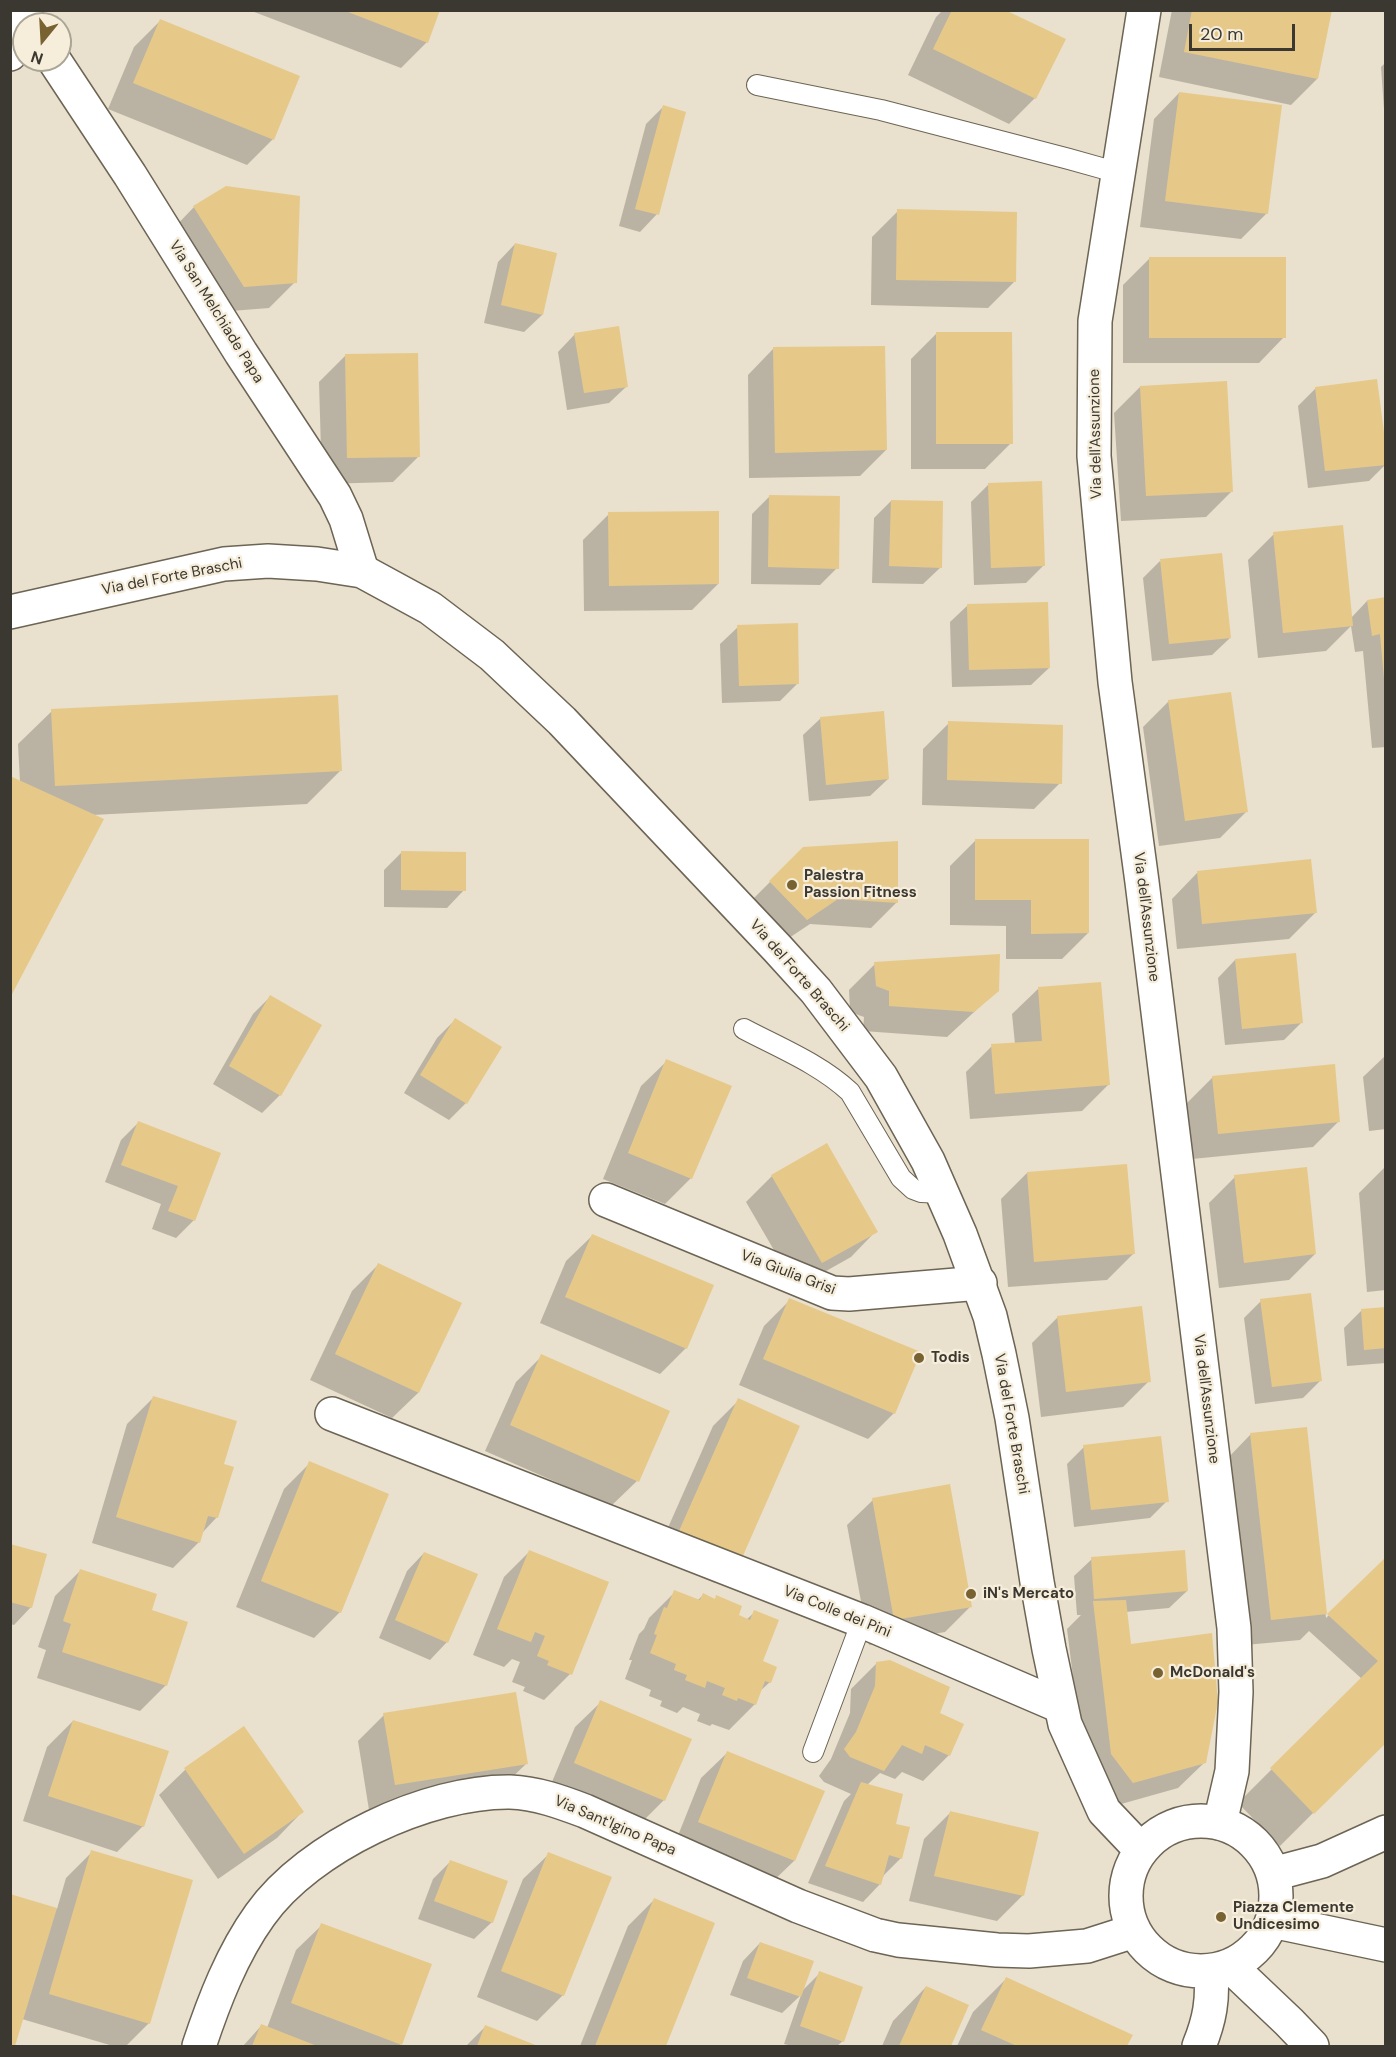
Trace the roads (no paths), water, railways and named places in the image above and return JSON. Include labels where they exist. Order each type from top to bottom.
[{"type":"street","name":"Via dell'Assunzione","points":[[1144,10],[1095,321],[1094,456],[1115,682],[1142,882],[1234,1628],[1236,1692],[1232,1771],[1221,1823]]},
{"type":"street","name":"Via San Melchiade Papa","points":[[62,72],[334,496],[346,519],[362,571]]},
{"type":"street","name":"Via del Forte Braschi","points":[[10,612],[224,564],[268,561],[317,564],[362,571],[430,608],[492,655],[579,737],[777,948],[816,991],[871,1061],[923,1152],[943,1193],[980,1283],[990,1316],[1012,1418],[1037,1582],[1060,1706],[1071,1740],[1104,1811],[1141,1850]]},
{"type":"street","name":"Via Giulia Grisi","points":[[606,1200],[832,1293],[849,1294],[980,1283]]},
{"type":"street","name":"Via Colle dei Pini","points":[[332,1413],[862,1621],[1060,1706]]},
{"type":"street","name":"Via Sant'Igino Papa","points":[[199,2046],[227,1973],[249,1931],[261,1913],[294,1878],[348,1840],[402,1815],[426,1805],[457,1797],[487,1793],[533,1794],[585,1810],[798,1906],[875,1935],[929,1943],[1029,1951],[1087,1946],[1134,1931]]},
{"type":"street","points":[[1189,1821],[1221,1823],[1243,1834],[1257,1846],[1267,1860],[1276,1890],[1276,1906],[1272,1921],[1256,1947],[1240,1960],[1221,1968],[1196,1971],[1180,1969],[1164,1962],[1145,1947],[1134,1931],[1125,1897],[1130,1869],[1141,1850],[1151,1839],[1166,1829],[1189,1821]]},
{"type":"street","points":[[1273,1874],[1322,1861],[1386,1832]]},
{"type":"street","points":[[1272,1921],[1386,1946]]},
{"type":"street","points":[[1199,2046],[1208,2025],[1221,1968]]},
{"type":"street","points":[[1221,1968],[1289,2022],[1312,2046]]},
{"type":"lane","points":[[756,85],[881,110],[1119,173]]},
{"type":"lane","points":[[744,1029],[807,1061],[840,1082],[850,1092],[901,1178],[921,1192],[943,1193]]},
{"type":"lane","points":[[813,1752],[862,1621]]},
{"type":"place","name":"Palestra Passion Fitness","points":[[792,885]]},
{"type":"place","name":"Todis","points":[[919,1358]]},
{"type":"place","name":"iN's Mercato","points":[[971,1594]]},
{"type":"place","name":"McDonald's","points":[[1158,1673]]},
{"type":"place","name":"Piazza Clemente Undicesimo","points":[[1221,1917]]}]
